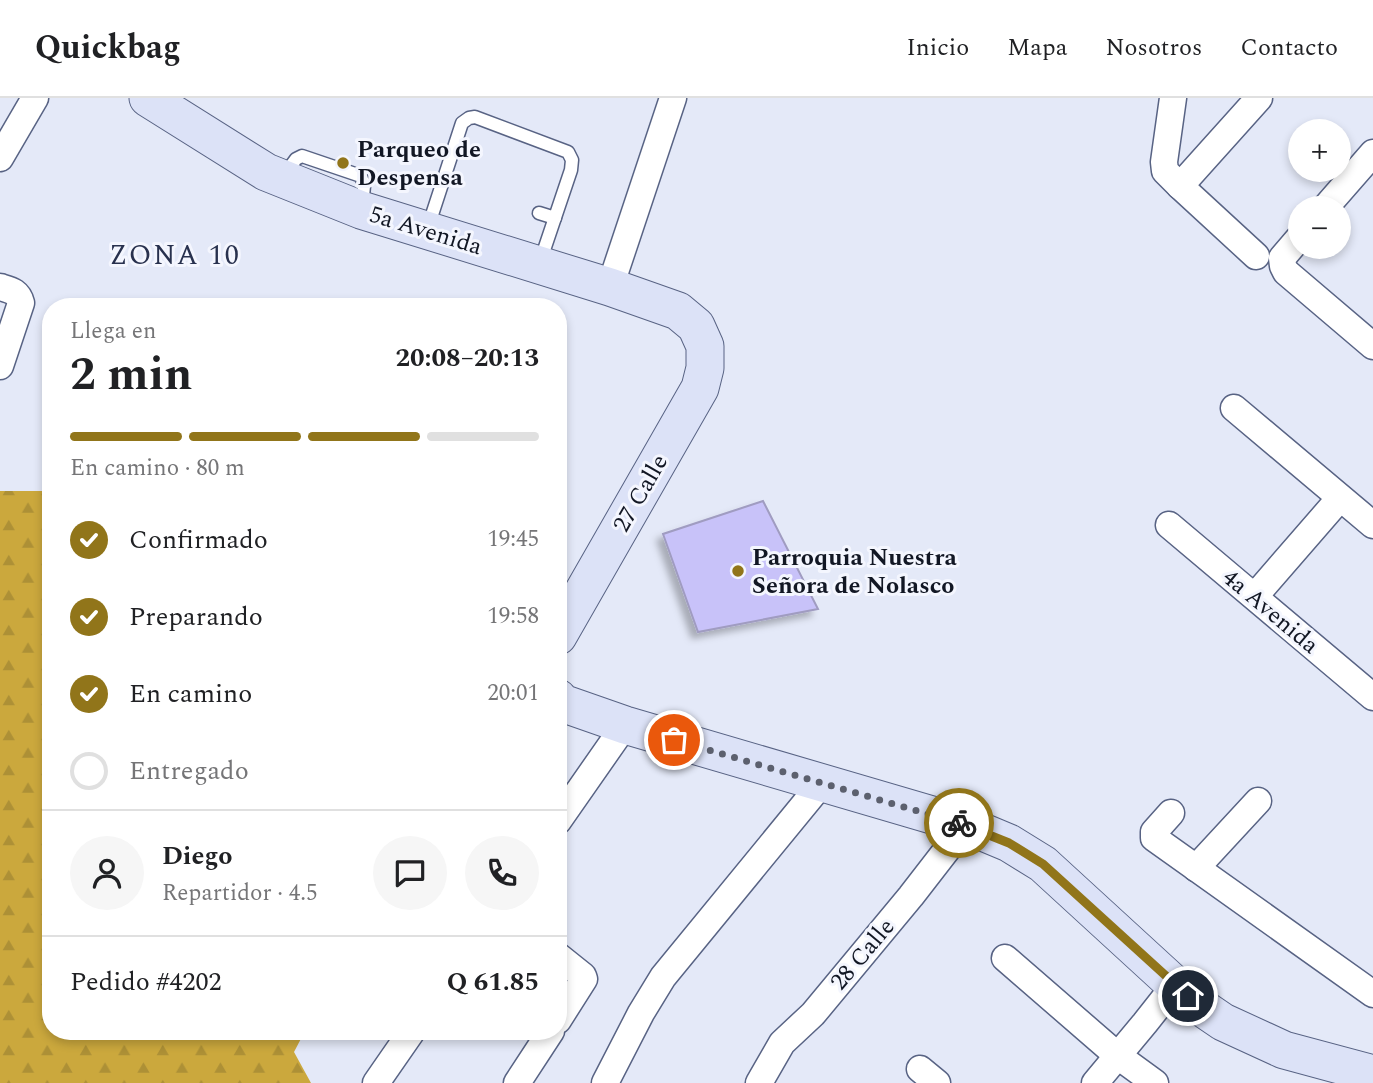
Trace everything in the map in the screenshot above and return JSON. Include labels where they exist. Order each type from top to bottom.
[{"type":"street","points":[[0,158],[35,98]]},
{"type":"street","name":"5a Avenida","points":[[148,98],[281,178],[361,210],[610,287],[678,311],[696,326],[705,346]]},
{"type":"street","points":[[610,287],[673,98]]},
{"type":"street","points":[[1173,98],[1165,171],[1256,256]]},
{"type":"street","points":[[1180,186],[1259,98]]},
{"type":"street","points":[[1335,196],[1373,153]]},
{"type":"street","points":[[1288,251],[1282,258],[1286,272],[1373,345]]},
{"type":"street","points":[[0,366],[21,303],[10,292]]},
{"type":"street","name":"27 Calle","points":[[567,620],[700,388],[705,368],[705,346]]},
{"type":"street","points":[[1234,408],[1373,524]]},
{"type":"street","points":[[1255,597],[1340,498]]},
{"type":"street","name":"4a Avenida","points":[[1169,525],[1373,697]]},
{"type":"street","points":[[567,705],[625,725],[966,825],[1009,843],[1043,864],[1175,985],[1223,1022],[1284,1050],[1373,1074]]},
{"type":"street","points":[[567,808],[625,725]]},
{"type":"street","points":[[605,1083],[663,977],[822,783]]},
{"type":"street","points":[[1196,868],[1258,801]]},
{"type":"street","points":[[1171,813],[1154,831],[1154,838],[1373,994]]},
{"type":"street","name":"28 Calle","points":[[759,1083],[782,1043],[813,1014],[966,825]]},
{"type":"street","points":[[1005,958],[1118,1056],[1155,1083]]},
{"type":"street","points":[[567,963],[584,979],[567,1006]]},
{"type":"street","points":[[1095,1083],[1175,985]]},
{"type":"street","points":[[376,1083],[406,1040]]},
{"type":"street","points":[[517,1083],[545,1040]]},
{"type":"lane","points":[[427,230],[449,183],[462,123],[475,117],[568,152],[572,160],[571,170],[538,265]]},
{"type":"lane","points":[[539,213],[555,218]]},
{"type":"green space","points":[[0,491],[42,491],[42,1040],[300,1040],[294,1052],[311,1083],[0,1083]]},
{"type":"building","name":"Parroquia Nuestra Señora de Nolasco","points":[[763,501],[818,609],[698,632],[663,534]]},
{"type":"way so far","points":[[674,740],[959,823]]},
{"type":"place","name":"Parqueo de Despensa","points":[[343,163]]},
{"type":"place","name":"Parroquia Nuestra Señora de Nolasco","points":[[738,571]]},
{"type":"district","name":"ZONA 10","points":[[175,254]]},
{"type":"route","points":[[959,823],[1009,843],[1043,864],[1188,996]]}]
